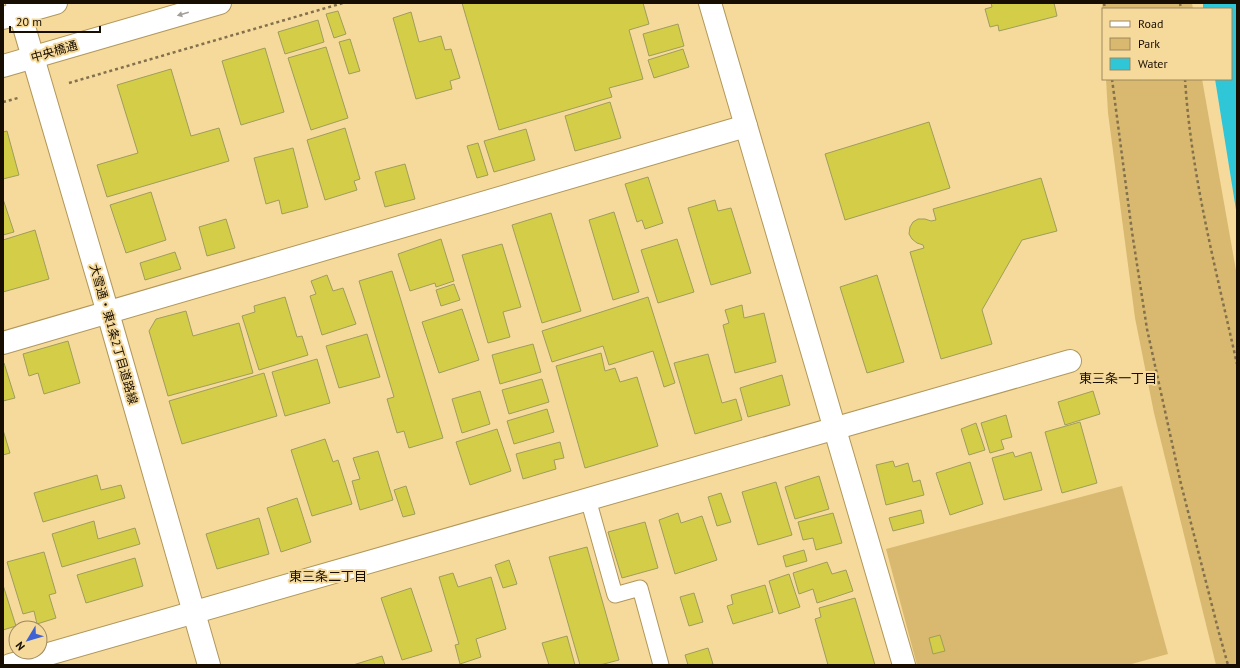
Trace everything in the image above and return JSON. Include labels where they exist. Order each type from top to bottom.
[{"type":"street","points":[[14,11],[56,3]]},
{"type":"street","name":"中央橋通","points":[[3,66],[220,3]]},
{"type":"street","points":[[710,3],[904,665]]},
{"type":"street","name":"大雪通・東1条2丁目道路線","points":[[14,11],[33,58],[43,91],[209,665]]},
{"type":"street","points":[[3,343],[746,126]]},
{"type":"street","points":[[10,665],[193,611],[835,429],[1070,360]]},
{"type":"lane","points":[[588,499],[615,595],[640,588],[661,665]]},
{"type":"path","points":[[3,102],[343,3]]},
{"type":"path","points":[[1112,80],[1132,232],[1147,329],[1181,484],[1228,665]]},
{"type":"path","points":[[1185,80],[1187,111],[1203,212],[1237,364]]},
{"type":"green space","points":[[1102,3],[1192,3],[1193,8],[1102,8]]},
{"type":"green space","points":[[1106,80],[1202,80],[1237,276],[1237,665],[1216,665],[1154,413],[1135,318],[1108,113]]},
{"type":"green space","points":[[1122,486],[1168,654],[1128,665],[917,665],[886,549]]},
{"type":"water","points":[[1203,3],[1237,3],[1237,216],[1215,80],[1232,80],[1232,8],[1203,8]]},
{"type":"building","points":[[462,3],[643,3],[649,24],[629,30],[643,79],[609,88],[612,97],[499,130]]},
{"type":"building","points":[[991,3],[1054,3],[1057,16],[999,31],[998,25],[990,27],[985,9],[992,7]]},
{"type":"building","points":[[338,11],[346,34],[334,38],[326,14]]},
{"type":"building","points":[[411,12],[419,42],[441,36],[445,50],[451,49],[460,78],[450,81],[452,89],[416,99],[393,18]]},
{"type":"building","points":[[318,20],[324,42],[285,54],[278,32]]},
{"type":"building","points":[[678,24],[684,46],[649,56],[643,34]]},
{"type":"building","points":[[350,39],[360,71],[349,74],[339,42]]},
{"type":"building","points":[[326,47],[348,118],[311,130],[288,58]]},
{"type":"building","points":[[265,48],[284,112],[241,125],[222,61]]},
{"type":"building","points":[[683,49],[689,67],[654,78],[648,60]]},
{"type":"building","points":[[171,69],[191,136],[219,128],[229,161],[107,197],[97,165],[138,153],[117,85]]},
{"type":"building","points":[[610,102],[621,138],[575,151],[565,116]]},
{"type":"building","points":[[929,122],[950,188],[845,220],[825,154]]},
{"type":"building","points":[[345,128],[360,179],[354,181],[357,190],[325,200],[307,140]]},
{"type":"building","points":[[526,129],[535,160],[494,172],[484,141]]},
{"type":"building","points":[[7,131],[19,175],[3,179],[3,132]]},
{"type":"building","points":[[478,143],[488,175],[477,178],[467,146]]},
{"type":"building","points":[[293,148],[308,207],[282,214],[279,200],[266,204],[254,158]]},
{"type":"building","points":[[405,164],[415,199],[385,207],[375,172]]},
{"type":"building","points":[[648,177],[663,223],[645,229],[642,220],[637,222],[625,184]]},
{"type":"building","points":[[1041,178],[1057,231],[1022,240],[982,310],[992,344],[941,359],[910,252],[924,248],[923,245],[912,239],[909,234],[910,227],[913,222],[918,219],[931,221],[936,220],[933,209]]},
{"type":"building","points":[[151,192],[166,240],[126,253],[110,205]]},
{"type":"building","points":[[3,199],[14,232],[3,235]]},
{"type":"building","points":[[715,200],[718,211],[731,208],[751,273],[711,285],[688,208]]},
{"type":"building","points":[[614,212],[639,292],[613,300],[589,220]]},
{"type":"building","points":[[551,213],[581,311],[542,323],[512,225]]},
{"type":"building","points":[[226,219],[235,248],[207,256],[199,227]]},
{"type":"building","points":[[35,230],[49,279],[3,292],[3,240]]},
{"type":"building","points":[[441,239],[454,281],[436,287],[435,283],[410,291],[398,254]]},
{"type":"building","points":[[677,239],[694,292],[658,303],[641,250]]},
{"type":"building","points":[[502,244],[521,307],[503,312],[510,337],[488,343],[462,255]]},
{"type":"building","points":[[175,252],[181,269],[145,280],[140,263]]},
{"type":"building","points":[[392,271],[443,438],[409,448],[404,431],[397,433],[387,399],[394,397],[359,281]]},
{"type":"building","points":[[327,275],[333,291],[343,288],[356,324],[322,335],[310,296],[316,294],[311,281]]},
{"type":"building","points":[[877,275],[904,362],[867,373],[840,287]]},
{"type":"building","points":[[454,284],[460,300],[441,306],[436,290]]},
{"type":"building","points":[[285,297],[297,337],[302,336],[308,355],[259,370],[242,316],[255,312],[254,306]]},
{"type":"building","points":[[648,297],[675,383],[664,387],[653,351],[609,365],[603,346],[552,362],[542,331]]},
{"type":"building","points":[[742,305],[744,318],[764,313],[776,362],[735,373],[723,325],[729,323],[725,310]]},
{"type":"building","points":[[462,309],[479,360],[439,373],[422,322]]},
{"type":"building","points":[[186,311],[193,336],[239,323],[253,373],[168,396],[149,331],[156,319]]},
{"type":"building","points":[[367,334],[380,377],[339,388],[326,346]]},
{"type":"building","points":[[68,341],[80,383],[44,394],[38,373],[29,376],[23,354]]},
{"type":"building","points":[[533,344],[541,372],[500,384],[492,355]]},
{"type":"building","points":[[601,353],[605,371],[615,368],[620,382],[637,377],[658,446],[585,468],[556,366]]},
{"type":"building","points":[[708,354],[722,403],[736,399],[742,420],[695,434],[674,363]]},
{"type":"building","points":[[317,359],[330,403],[285,416],[272,372]]},
{"type":"building","points":[[4,363],[15,398],[3,401],[3,364]]},
{"type":"building","points":[[264,373],[277,416],[182,444],[169,401]]},
{"type":"building","points":[[782,375],[790,405],[748,417],[740,388]]},
{"type":"building","points":[[542,379],[549,402],[509,414],[502,390]]},
{"type":"building","points":[[480,391],[490,424],[462,433],[452,399]]},
{"type":"building","points":[[1093,391],[1100,414],[1065,425],[1058,402]]},
{"type":"building","points":[[547,409],[554,432],[514,444],[507,421]]},
{"type":"building","points":[[1006,415],[1012,437],[1001,440],[1004,449],[990,453],[981,423]]},
{"type":"building","points":[[1080,422],[1097,483],[1062,493],[1045,432]]},
{"type":"building","points":[[976,423],[985,450],[969,455],[961,429]]},
{"type":"building","points":[[497,429],[511,471],[470,485],[456,442]]},
{"type":"building","points":[[3,430],[10,453],[3,455]]},
{"type":"building","points":[[325,439],[333,462],[338,460],[352,504],[312,516],[291,450]]},
{"type":"building","points":[[560,442],[564,458],[554,460],[556,469],[523,479],[516,454]]},
{"type":"building","points":[[378,451],[393,500],[360,510],[352,481],[360,479],[353,458]]},
{"type":"building","points":[[1013,452],[1015,457],[1031,452],[1042,490],[1004,500],[992,458]]},
{"type":"building","points":[[893,461],[895,467],[908,463],[913,482],[920,480],[924,495],[886,505],[876,465]]},
{"type":"building","points":[[970,462],[983,504],[950,515],[936,473]]},
{"type":"building","points":[[97,475],[101,490],[121,485],[125,498],[43,522],[34,493]]},
{"type":"building","points":[[819,476],[829,509],[795,519],[785,487]]},
{"type":"building","points":[[776,482],[792,535],[758,545],[742,492]]},
{"type":"building","points":[[406,486],[415,514],[403,517],[394,490]]},
{"type":"building","points":[[721,493],[731,522],[717,526],[708,497]]},
{"type":"building","points":[[297,498],[311,542],[281,552],[267,508]]},
{"type":"building","points":[[921,510],[924,523],[893,531],[889,518]]},
{"type":"building","points":[[678,513],[681,523],[702,516],[717,560],[675,574],[659,520]]},
{"type":"building","points":[[833,513],[842,543],[816,550],[813,538],[803,540],[798,522]]},
{"type":"building","points":[[259,518],[269,554],[217,569],[206,534]]},
{"type":"building","points":[[94,521],[98,539],[135,528],[140,544],[62,567],[52,534]]},
{"type":"building","points":[[645,522],[658,568],[622,578],[608,532]]},
{"type":"building","points":[[587,547],[619,660],[600,665],[580,665],[549,557]]},
{"type":"building","points":[[804,550],[807,561],[786,567],[783,556]]},
{"type":"building","points":[[44,552],[56,593],[49,595],[56,618],[48,621],[36,620],[34,611],[23,614],[7,562]]},
{"type":"building","points":[[135,558],[143,586],[86,603],[77,575]]},
{"type":"building","points":[[509,560],[517,584],[503,588],[495,565]]},
{"type":"building","points":[[827,562],[832,574],[846,570],[853,591],[817,603],[813,589],[799,594],[793,573]]},
{"type":"building","points":[[453,573],[458,587],[491,577],[506,629],[476,639],[481,657],[460,664],[455,645],[459,644],[439,577]]},
{"type":"building","points":[[789,574],[800,607],[779,614],[769,581]]},
{"type":"building","points":[[3,585],[14,620],[8,620],[8,628],[3,630]]},
{"type":"building","points":[[765,585],[773,612],[733,624],[727,606],[733,604],[731,595]]},
{"type":"building","points":[[411,588],[432,651],[402,660],[381,598]]},
{"type":"building","points":[[694,593],[703,622],[689,626],[680,597]]},
{"type":"building","points":[[855,598],[875,665],[828,665],[815,619],[821,617],[819,608]]},
{"type":"building","points":[[940,635],[945,651],[933,654],[929,638]]},
{"type":"building","points":[[567,636],[575,665],[549,665],[542,643]]},
{"type":"building","points":[[708,648],[713,664],[688,665],[685,655]]},
{"type":"building","points":[[382,656],[385,665],[353,665]]},
{"type":"district","name":"東三条一丁目","points":[[1118,378]]},
{"type":"district","name":"東三条二丁目","points":[[328,576]]}]
